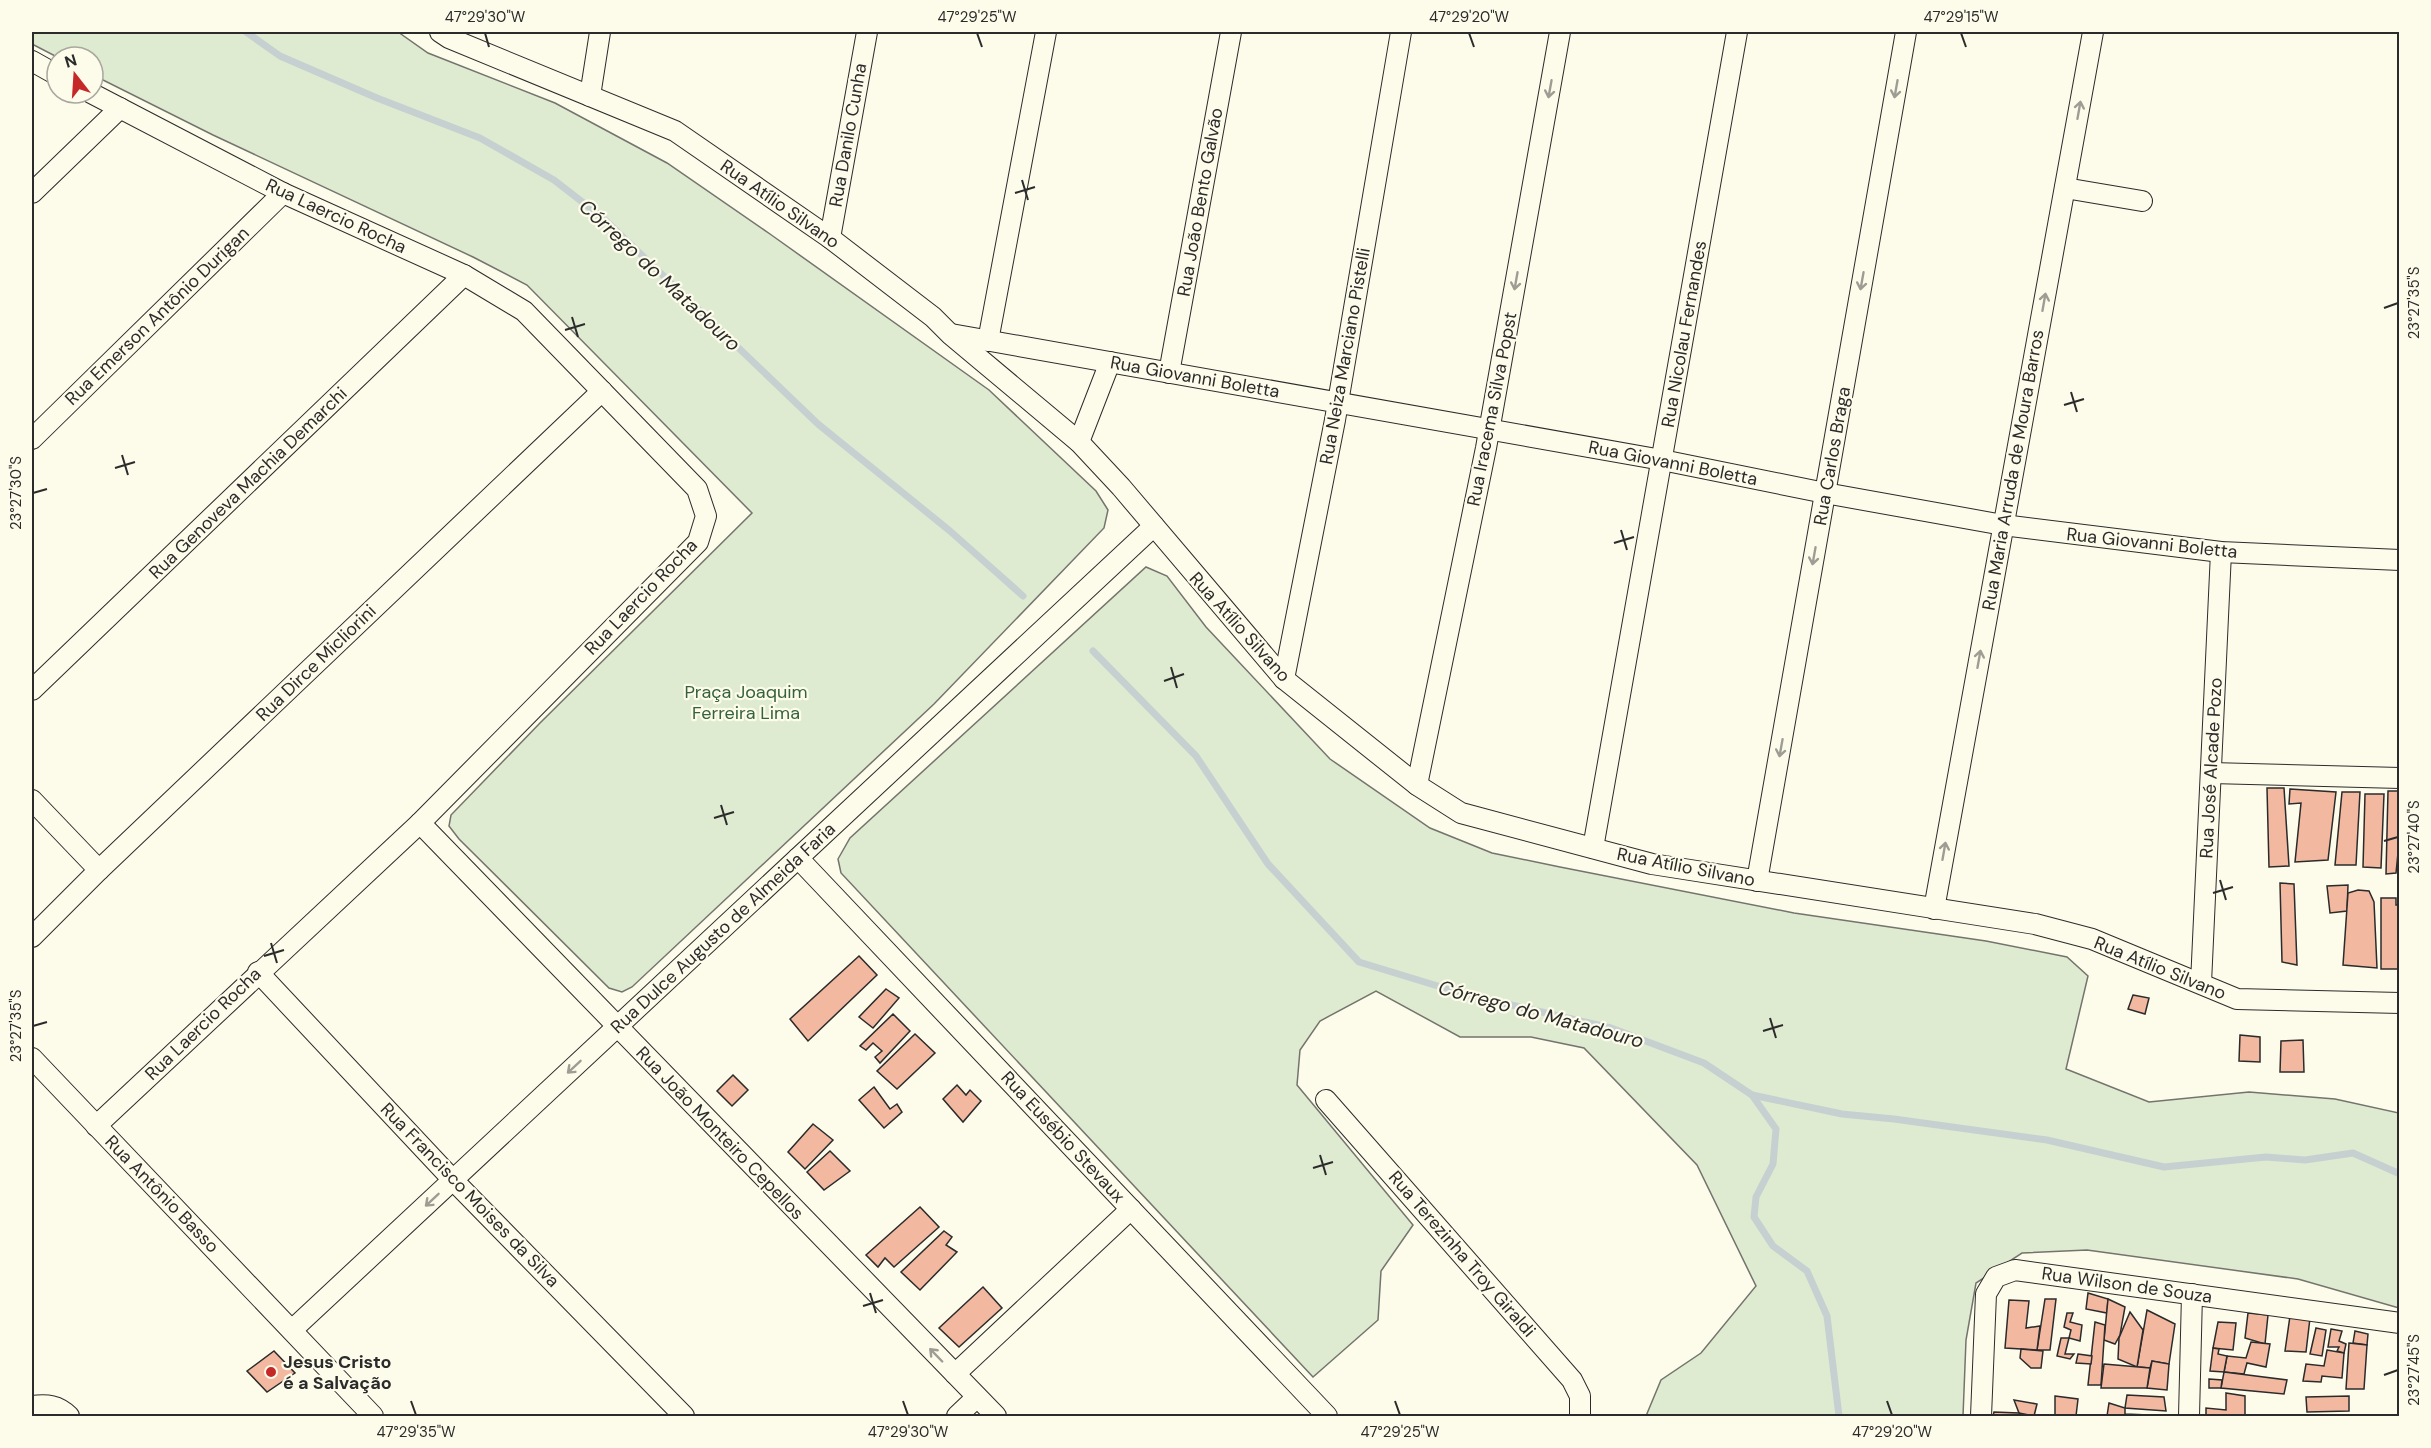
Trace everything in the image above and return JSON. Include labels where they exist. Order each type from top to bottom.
[{"type":"street","name":"Rua Atílio Silvano","points":[[440,32],[449,38],[675,131],[830,238],[933,317],[950,334],[1079,442],[1284,679],[1417,785],[1461,813],[1652,864],[2036,924],[2092,939],[2237,999],[2400,1003]]},
{"type":"street","points":[[590,96],[600,32]]},
{"type":"street","name":"Rua Danilo Cunha","points":[[830,238],[867,32]]},
{"type":"street","points":[[988,341],[1046,32]]},
{"type":"street","name":"Rua João Bento Galvão","points":[[1169,373],[1230,32]]},
{"type":"street","name":"Rua Neiza Marciano Pistelli","points":[[1284,679],[1338,403],[1401,32]]},
{"type":"street","name":"Rua Iracema Silva Popst","points":[[1417,785],[1489,430],[1560,32]]},
{"type":"street","name":"Rua Nicolau Fernandes","points":[[1593,848],[1737,32]]},
{"type":"street","name":"Rua Carlos Braga","points":[[1757,881],[1906,32]]},
{"type":"street","name":"Rua Maria Arruda de Moura Barros","points":[[1934,909],[2093,32]]},
{"type":"street","name":"Rua Laercio Rocha","points":[[96,1126],[258,972],[420,823],[698,542],[706,516],[697,489],[524,311],[464,275],[283,193],[105,100]]},
{"type":"street","points":[[32,193],[120,108]]},
{"type":"street","points":[[2065,188],[2142,201]]},
{"type":"street","name":"Rua Emerson Antônio Durigan","points":[[32,439],[283,193]]},
{"type":"street","name":"Rua Genoveva Machia Demarchi","points":[[32,690],[464,275]]},
{"type":"street","name":"Rua Giovanni Boletta","points":[[950,334],[1662,460],[1825,493],[2003,525],[2221,552],[2400,560]]},
{"type":"street","points":[[1079,442],[1110,362]]},
{"type":"street","name":"Rua Dirce Micliorini","points":[[32,937],[99,870],[602,391]]},
{"type":"street","name":"Rua Dulce Augusto de Almeida Faria","points":[[292,1330],[1154,526]]},
{"type":"street","name":"Rua José Alcade Pozo","points":[[2201,983],[2221,552]]},
{"type":"street","points":[[2211,773],[2400,778]]},
{"type":"street","points":[[32,800],[99,870]]},
{"type":"street","name":"Rua João Monteiro Cepellos","points":[[420,823],[996,1416]]},
{"type":"street","name":"Rua Eusébio Stevaux","points":[[798,858],[1327,1416]]},
{"type":"street","name":"Rua Francisco Moises da Silva","points":[[258,972],[453,1180],[684,1416]]},
{"type":"street","name":"Rua Antônio Basso","points":[[32,1058],[373,1416]]},
{"type":"street","name":"Rua Terezinha Troy Giraldi","points":[[1326,1100],[1572,1380],[1580,1396],[1580,1416]]},
{"type":"street","points":[[955,1374],[1131,1209]]},
{"type":"street","name":"Rua Wilson de Souza","points":[[1981,1416],[1986,1294],[1996,1276],[2015,1270],[2400,1323]]},
{"type":"street","points":[[2189,1416],[2192,1294]]},
{"type":"street","points":[[957,1416],[977,1397]]},
{"type":"street","points":[[32,1406],[43,1404],[61,1408],[69,1416]]},
{"type":"green space","name":"Praça Joaquim Ferreira Lima","points":[[32,32],[398,32],[428,53],[555,103],[667,163],[770,234],[989,390],[1096,491],[1108,510],[1104,528],[934,704],[632,987],[622,992],[609,988],[459,839],[449,826],[451,815],[540,723],[752,513],[527,285],[105,81],[105,45],[45,45],[45,51],[32,44]]},
{"type":"green space","points":[[1146,567],[1167,576],[1206,627],[1330,759],[1430,828],[1492,853],[1560,867],[1794,913],[1986,941],[2067,957],[2088,976],[2066,1069],[2149,1102],[2249,1092],[2335,1099],[2399,1113],[2399,1308],[2298,1279],[2087,1250],[2022,1253],[1976,1283],[1966,1340],[1963,1416],[1646,1416],[1661,1380],[1701,1353],[1756,1286],[1697,1165],[1584,1048],[1531,1037],[1460,1037],[1376,991],[1320,1021],[1300,1050],[1297,1085],[1413,1225],[1381,1271],[1378,1320],[1313,1377],[841,873],[838,859],[850,838]]},
{"type":"building","points":[[2267,788],[2284,788],[2289,866],[2269,867]]},
{"type":"building","points":[[2290,789],[2336,792],[2328,860],[2295,862],[2301,803],[2289,804]]},
{"type":"building","points":[[2388,791],[2400,791],[2400,852],[2396,873],[2386,874]]},
{"type":"building","points":[[2342,792],[2360,792],[2356,865],[2335,865]]},
{"type":"building","points":[[2365,794],[2384,794],[2381,868],[2363,867]]},
{"type":"building","points":[[2280,883],[2294,884],[2297,965],[2282,962]]},
{"type":"building","points":[[2348,885],[2347,911],[2330,913],[2327,886]]},
{"type":"building","points":[[2358,890],[2369,891],[2374,902],[2377,968],[2343,965],[2348,893]]},
{"type":"building","points":[[2381,898],[2396,898],[2396,905],[2400,905],[2400,969],[2381,969]]},
{"type":"building","points":[[859,956],[877,975],[808,1041],[790,1019]]},
{"type":"building","points":[[886,989],[899,998],[873,1028],[859,1017]]},
{"type":"building","points":[[2133,995],[2149,998],[2145,1014],[2128,1009]]},
{"type":"building","points":[[893,1014],[910,1031],[880,1063],[875,1057],[882,1051],[873,1043],[866,1050],[860,1046]]},
{"type":"building","points":[[915,1034],[935,1053],[897,1089],[877,1071]]},
{"type":"building","points":[[2240,1035],[2260,1037],[2260,1062],[2239,1061]]},
{"type":"building","points":[[2303,1040],[2304,1072],[2280,1072],[2281,1041]]},
{"type":"building","points":[[733,1075],[748,1090],[732,1106],[717,1091]]},
{"type":"building","points":[[957,1085],[966,1095],[970,1090],[981,1101],[963,1122],[943,1099]]},
{"type":"building","points":[[874,1087],[890,1109],[897,1104],[902,1112],[884,1128],[859,1100]]},
{"type":"building","points":[[813,1124],[833,1140],[805,1169],[788,1152]]},
{"type":"building","points":[[830,1151],[850,1171],[824,1190],[807,1172]]},
{"type":"building","points":[[920,1207],[939,1227],[894,1267],[885,1258],[878,1267],[866,1255]]},
{"type":"building","points":[[944,1231],[952,1237],[946,1245],[957,1252],[920,1290],[901,1272]]},
{"type":"building","points":[[983,1287],[1002,1308],[959,1347],[939,1328]]},
{"type":"building","points":[[2088,1293],[2108,1299],[2107,1313],[2086,1309]]},
{"type":"building","points":[[2045,1299],[2056,1299],[2050,1350],[2037,1350]]},
{"type":"building","points":[[2108,1299],[2125,1307],[2120,1335],[2115,1344],[2104,1340]]},
{"type":"building","points":[[2009,1300],[2029,1301],[2026,1328],[2040,1326],[2037,1350],[2005,1348]]},
{"type":"building","points":[[2147,1310],[2175,1324],[2169,1364],[2152,1361],[2150,1368],[2137,1367]]},
{"type":"building","points":[[2130,1312],[2143,1330],[2137,1367],[2118,1359],[2119,1338]]},
{"type":"building","points":[[2067,1313],[2073,1313],[2070,1322],[2082,1325],[2080,1341],[2069,1338],[2071,1330],[2064,1327]]},
{"type":"building","points":[[2248,1313],[2268,1315],[2265,1344],[2245,1338]]},
{"type":"building","points":[[2290,1316],[2310,1318],[2306,1352],[2285,1351]]},
{"type":"building","points":[[2095,1322],[2105,1325],[2101,1385],[2088,1385]]},
{"type":"building","points":[[2218,1322],[2236,1323],[2233,1350],[2213,1348]]},
{"type":"building","points":[[2316,1328],[2326,1330],[2322,1356],[2310,1354]]},
{"type":"building","points":[[2331,1329],[2342,1331],[2339,1341],[2346,1344],[2344,1353],[2337,1351],[2339,1347],[2328,1347]]},
{"type":"building","points":[[2355,1331],[2368,1334],[2367,1345],[2353,1343]]},
{"type":"building","points":[[2061,1338],[2069,1338],[2065,1354],[2074,1354],[2070,1359],[2057,1356]]},
{"type":"building","points":[[2251,1342],[2270,1344],[2266,1367],[2247,1363],[2244,1374],[2224,1372],[2227,1356],[2246,1358]]},
{"type":"building","points":[[2349,1343],[2367,1345],[2364,1389],[2346,1389]]},
{"type":"building","points":[[2213,1348],[2219,1349],[2218,1354],[2227,1356],[2224,1372],[2210,1371]]},
{"type":"building","points":[[2021,1349],[2043,1351],[2041,1368],[2031,1368],[2020,1358]]},
{"type":"building","points":[[2327,1350],[2344,1353],[2342,1378],[2322,1376],[2321,1382],[2303,1381],[2306,1364],[2324,1366]]},
{"type":"building","points":[[274,1351],[295,1373],[267,1392],[247,1371]]},
{"type":"building","points":[[2078,1354],[2092,1356],[2091,1364],[2076,1363]]},
{"type":"building","points":[[2152,1361],[2169,1364],[2167,1390],[2147,1388]]},
{"type":"building","points":[[2104,1364],[2150,1368],[2147,1388],[2101,1388]]},
{"type":"building","points":[[2224,1372],[2287,1380],[2284,1394],[2221,1388]]},
{"type":"building","points":[[2209,1379],[2222,1380],[2221,1388],[2209,1388]]},
{"type":"building","points":[[2226,1393],[2245,1396],[2245,1416],[2206,1416],[2206,1408],[2226,1410]]},
{"type":"building","points":[[2127,1395],[2164,1397],[2166,1411],[2125,1408]]},
{"type":"building","points":[[2055,1396],[2078,1399],[2076,1416],[2055,1416]]},
{"type":"building","points":[[2349,1396],[2349,1411],[2307,1412],[2306,1397]]},
{"type":"building","points":[[2014,1400],[2037,1404],[2034,1416],[2019,1413]]},
{"type":"building","points":[[2109,1403],[2125,1408],[2125,1414],[2148,1416],[2107,1416]]},
{"type":"building","points":[[1994,1412],[2019,1413],[2021,1416],[1993,1416]]},
{"type":"waterway","name":"Córrego do Matadouro","points":[[246,32],[280,56],[377,98],[480,138],[554,180],[603,218],[818,424],[950,531],[1023,596]]},
{"type":"waterway","name":"Córrego do Matadouro","points":[[1093,651],[1196,756],[1268,864],[1359,962],[1464,994],[1611,1028],[1704,1063],[1752,1095],[1842,1114],[2047,1140],[2164,1167],[2266,1157],[2305,1160],[2353,1153],[2400,1174]]},
{"type":"waterway","points":[[1752,1095],[1776,1129],[1773,1164],[1756,1197],[1754,1217],[1773,1246],[1807,1271],[1827,1316],[1839,1416]]},
{"type":"place","name":"Jesus Cristo é a Salvação","points":[[271,1372]]}]
